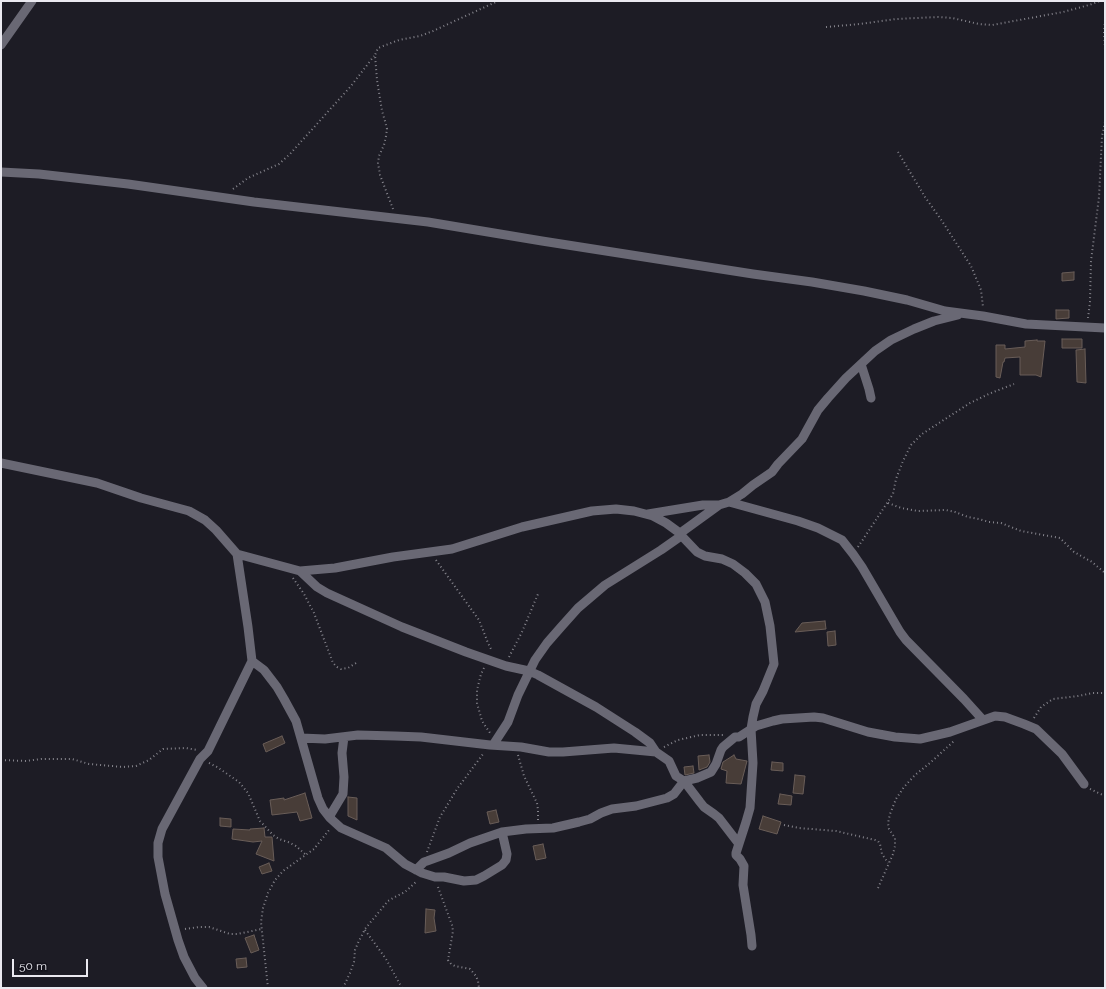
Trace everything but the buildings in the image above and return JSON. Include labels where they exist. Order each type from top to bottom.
[{"type":"street","points":[[1,45],[32,1]]},
{"type":"street","points":[[1,172],[39,174],[128,184],[220,197],[428,222],[753,274],[819,283],[907,300],[945,311],[1026,324],[1105,328]]},
{"type":"street","points":[[647,514],[703,505],[719,505],[729,502],[772,472],[802,439],[823,404],[846,378],[875,351],[891,340],[914,329],[934,321],[963,313]]},
{"type":"street","points":[[861,364],[871,398]]},
{"type":"street","points":[[1,463],[97,483],[140,498],[189,511],[205,520],[237,554],[252,661],[208,751],[200,759],[162,829],[158,842],[158,857],[162,879],[175,930],[184,957],[195,978],[204,988]]},
{"type":"street","points":[[729,502],[798,521],[818,528],[842,540],[854,554],[906,640],[983,720]]},
{"type":"street","points":[[493,744],[508,722],[518,695],[535,660],[547,643],[578,608],[606,585],[661,550],[719,505]]},
{"type":"street","points":[[237,554],[300,571],[335,568],[393,557],[452,549],[522,527],[592,511],[616,509],[634,511],[653,516],[666,523],[697,552],[705,556],[722,559],[733,564],[745,573],[756,584],[765,602],[770,626],[774,664],[756,704],[751,729],[753,763],[751,798],[746,822],[736,855],[744,866],[743,885],[752,946]]},
{"type":"street","points":[[300,571],[327,594],[466,652],[502,665],[529,671],[596,707],[650,743],[656,751],[669,761],[676,776],[684,781],[704,807],[719,818],[739,844]]},
{"type":"street","points":[[252,661],[264,670],[277,687],[296,721],[318,798],[324,810],[341,828],[386,848],[401,862],[419,872],[435,877],[444,877],[464,881],[476,880],[494,870],[506,860],[507,854],[502,832]]},
{"type":"street","points":[[419,872],[426,862],[470,843],[502,832],[553,828],[590,819],[612,809],[636,806],[667,798],[674,794],[684,781],[697,778],[711,772],[723,747],[735,737],[739,737],[751,729],[773,721],[814,717],[823,718],[868,732],[895,738],[920,739],[950,732],[996,716],[1005,717],[1036,729],[1062,754],[1084,784]]},
{"type":"street","points":[[300,738],[325,739],[358,735],[396,736],[516,746],[549,752],[614,748],[656,751]]},
{"type":"street","points":[[332,820],[331,814],[343,794],[344,782],[342,753],[344,737]]},
{"type":"path","points":[[220,197],[248,178],[279,164],[290,154],[351,86],[375,55],[378,48],[399,40],[420,36],[433,31],[498,1]]},
{"type":"path","points":[[826,27],[860,24],[896,18],[938,17],[992,25],[1063,12],[1100,1]]},
{"type":"path","points":[[1105,20],[1105,49]]},
{"type":"path","points":[[375,55],[379,95],[387,129],[384,146],[379,156],[378,163],[382,182],[397,218]]},
{"type":"path","points":[[1086,327],[1090,302],[1091,261],[1099,197],[1102,136],[1105,122]]},
{"type":"path","points":[[898,152],[925,197],[971,266],[981,290],[983,316]]},
{"type":"path","points":[[854,554],[893,494],[896,479],[911,445],[922,434],[970,403],[1014,384]]},
{"type":"path","points":[[888,503],[901,508],[918,511],[946,510],[989,522],[1001,523],[1021,531],[1060,538],[1074,552],[1092,562],[1105,573]]},
{"type":"path","points":[[431,553],[479,620],[488,643],[502,665],[510,656],[538,594]]},
{"type":"path","points":[[283,566],[308,600],[333,663],[341,669],[348,668],[356,663]]},
{"type":"path","points":[[426,862],[427,850],[440,817],[468,773],[493,744],[482,721],[477,703],[477,690],[481,674],[488,660]]},
{"type":"path","points":[[1024,724],[1033,719],[1041,707],[1053,699],[1093,693],[1105,693]]},
{"type":"path","points":[[878,888],[893,854],[895,841],[889,829],[888,823],[896,799],[915,775],[930,764],[954,742],[966,727]]},
{"type":"path","points":[[656,751],[678,740],[700,735],[716,734],[735,737]]},
{"type":"path","points":[[516,746],[524,776],[538,810],[538,829]]},
{"type":"path","points":[[1,760],[26,761],[41,759],[72,759],[89,764],[123,767],[136,766],[149,760],[164,749],[186,748],[208,751]]},
{"type":"path","points":[[200,759],[217,766],[239,782],[248,793],[260,821],[273,835],[296,846],[306,855]]},
{"type":"path","points":[[1084,784],[1094,792],[1105,796]]},
{"type":"path","points":[[268,988],[261,922],[263,908],[268,893],[275,880],[283,871],[314,849],[332,820]]},
{"type":"path","points":[[784,825],[800,828],[830,830],[878,841],[882,854],[888,863]]},
{"type":"path","points":[[343,988],[354,962],[355,950],[365,930],[388,901],[405,892],[416,883],[419,872]]},
{"type":"path","points":[[435,877],[452,925],[453,937],[448,960],[455,966],[470,969],[476,976],[479,988]]},
{"type":"path","points":[[175,930],[209,927],[226,933],[237,934],[262,929]]},
{"type":"path","points":[[365,930],[386,959],[402,988]]}]
